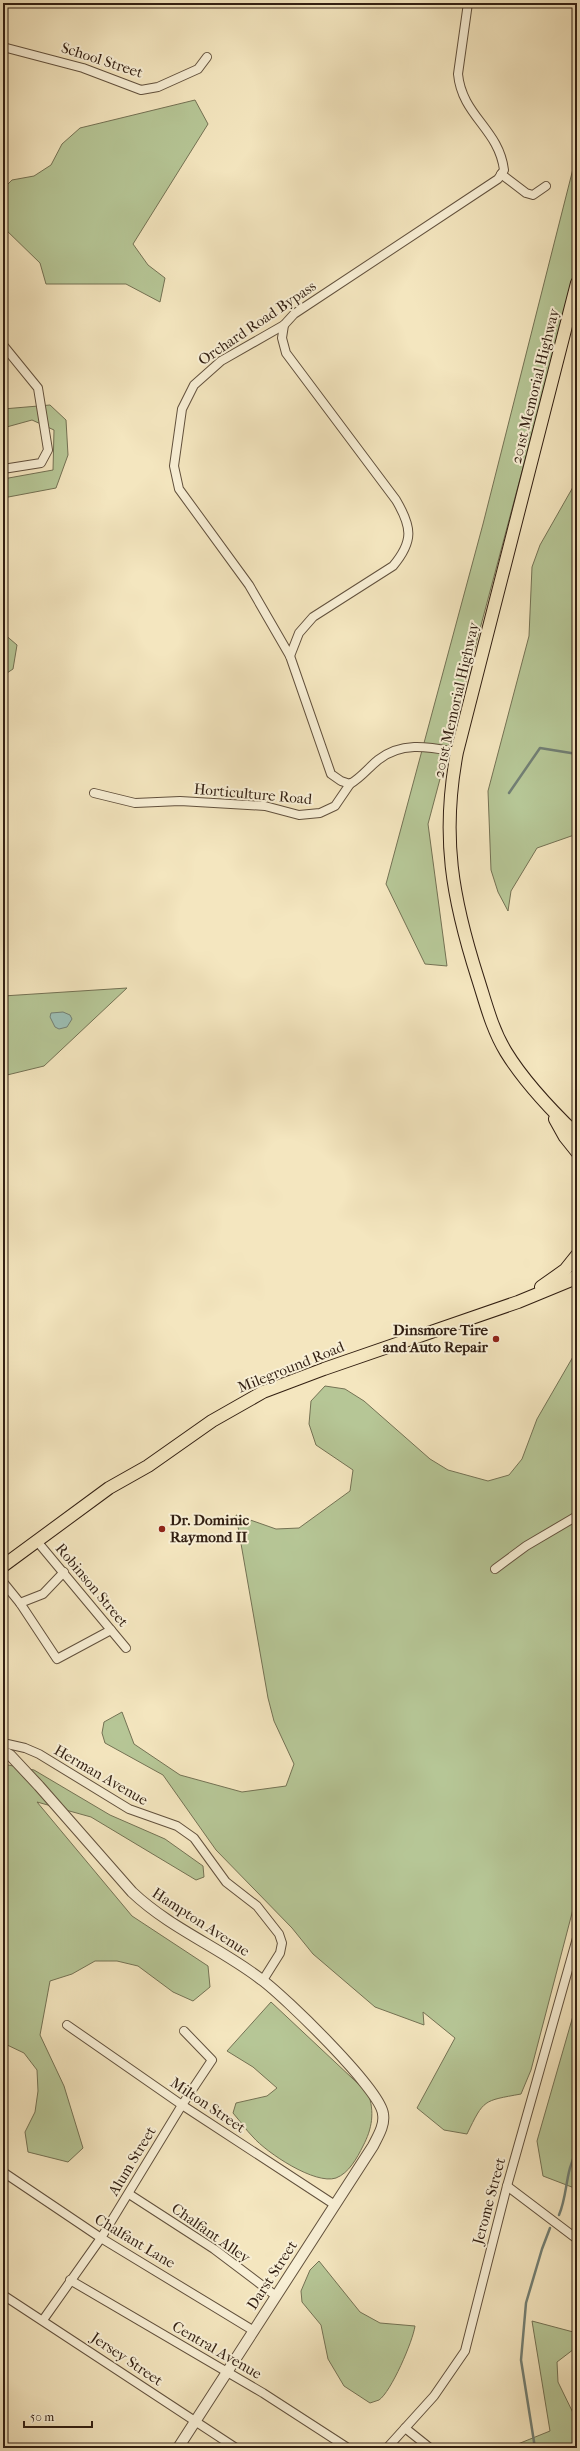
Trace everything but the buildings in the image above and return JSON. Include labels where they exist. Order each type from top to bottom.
[{"type":"main road","name":"201st Memorial Highway","points":[[577,283],[457,752],[450,805],[450,862],[454,895],[464,936],[491,1022],[507,1052],[551,1111],[577,1135]]},
{"type":"main road","points":[[551,1111],[577,1122]]},
{"type":"main road","points":[[551,1111],[565,1137],[577,1152]]},
{"type":"main road","points":[[518,1302],[565,1270],[577,1255]]},
{"type":"main road","name":"Mileground Road","points":[[3,1566],[36,1540],[212,1421],[263,1392],[324,1369],[518,1302],[569,1281],[577,1276]]},
{"type":"street","points":[[468,3],[458,74],[459,86],[466,104],[497,145],[504,170],[501,174],[526,193],[532,195],[546,186]]},
{"type":"street","name":"School Street","points":[[3,47],[69,64],[141,90],[158,87],[198,69],[207,57]]},
{"type":"street","name":"Orchard Road Bypass","points":[[350,784],[341,781],[331,774],[290,656],[249,585],[179,489],[174,466],[182,409],[194,385],[220,361],[284,325],[294,314],[491,184],[501,174]]},
{"type":"street","points":[[284,325],[282,338],[286,353],[396,500],[403,512],[410,533],[401,556],[393,566],[313,617],[299,633],[290,656]]},
{"type":"street","points":[[3,345],[34,380],[38,388],[48,450],[41,463],[3,469]]},
{"type":"street","points":[[350,784],[360,778],[377,760],[393,750],[413,746],[457,752]]},
{"type":"street","name":"Horticulture Road","points":[[94,793],[135,803],[180,802],[265,806],[299,815],[320,814],[334,806],[350,784]]},
{"type":"street","points":[[496,1569],[526,1546],[577,1516]]},
{"type":"street","name":"Robinson Street","points":[[36,1540],[126,1648]]},
{"type":"street","points":[[20,1603],[43,1594],[64,1572]]},
{"type":"street","points":[[3,1582],[20,1603],[57,1659],[111,1630]]},
{"type":"street","name":"Herman Avenue","points":[[3,1743],[25,1748],[38,1754],[129,1809],[177,1826],[194,1838],[226,1882],[257,1906],[280,1934],[282,1943],[280,1953],[263,1980]]},
{"type":"street","name":"Hampton Avenue","points":[[3,1751],[10,1755],[39,1786],[132,1892],[148,1908],[263,1980],[351,2067],[381,2103],[384,2115]]},
{"type":"street","name":"Jerome Street","points":[[387,2448],[434,2396],[465,2351],[507,2186],[577,1938]]},
{"type":"street","name":"Milton Street","points":[[67,2025],[182,2105],[335,2205]]},
{"type":"street","name":"Alum Street","points":[[43,2320],[101,2238],[182,2105],[212,2060],[184,2031]]},
{"type":"street","name":"Darst Street","points":[[178,2448],[228,2373],[373,2146],[381,2130],[384,2115]]},
{"type":"street","name":"Chalfant Lane","points":[[3,2172],[101,2238],[254,2331]]},
{"type":"street","points":[[507,2186],[577,2239]]},
{"type":"street","name":"Chalfant Alley","points":[[129,2194],[214,2249],[276,2296]]},
{"type":"street","name":"Central Avenue","points":[[70,2280],[263,2393],[348,2448]]},
{"type":"street","name":"Jersey Street","points":[[3,2295],[236,2448]]},
{"type":"street","points":[[405,2428],[430,2448]]},
{"type":"green space","points":[[195,100],[208,124],[133,244],[148,265],[165,278],[160,302],[126,284],[46,284],[40,263],[3,227],[3,189],[12,180],[34,176],[51,165],[62,144],[80,128]]},
{"type":"green space","points":[[577,153],[577,265],[428,824],[447,966],[425,964],[386,884],[483,524]]},
{"type":"green space","points":[[50,405],[66,420],[68,455],[56,488],[3,498],[3,479],[53,470],[54,430],[32,420],[3,428],[3,409]]},
{"type":"green space","points":[[577,480],[577,834],[537,848],[511,891],[508,911],[498,892],[491,870],[488,791],[529,636],[532,567],[540,545]]},
{"type":"green space","points":[[3,633],[17,645],[13,669],[4,675]]},
{"type":"green space","points":[[127,988],[44,1066],[3,1076],[3,996]]},
{"type":"green space","points":[[577,1354],[577,1894],[531,2070],[521,2094],[499,2098],[486,2104],[477,2114],[467,2134],[444,2130],[417,2108],[455,2038],[423,2012],[424,2025],[375,2007],[313,1954],[292,1928],[216,1850],[163,1775],[105,1743],[102,1733],[104,1722],[122,1712],[134,1744],[180,1775],[242,1792],[286,1786],[294,1764],[274,1721],[268,1698],[236,1515],[276,1529],[299,1528],[350,1491],[353,1470],[316,1445],[309,1424],[311,1401],[325,1386],[345,1389],[364,1401],[430,1459],[448,1470],[488,1481],[509,1475],[522,1459],[537,1419],[574,1355]]},
{"type":"green space","points":[[3,1764],[34,1770],[110,1815],[165,1839],[203,1866],[204,1877],[196,1880],[91,1817],[37,1802],[132,1916],[208,1966],[210,1987],[193,2001],[173,1992],[138,1966],[117,1961],[95,1961],[72,1974],[50,1981],[40,2035],[64,2086],[83,2148],[68,2162],[28,2152],[25,2132],[35,2112],[38,2091],[37,2070],[24,2053],[3,2043]]},
{"type":"green space","points":[[271,2002],[368,2093],[372,2114],[369,2133],[361,2151],[352,2165],[345,2173],[336,2178],[327,2179],[316,2177],[280,2159],[260,2144],[233,2113],[236,2103],[267,2096],[277,2088],[253,2067],[227,2051]]},
{"type":"green space","points":[[577,2002],[577,2189],[543,2176],[537,2141]]},
{"type":"green space","points":[[319,2261],[360,2312],[380,2323],[415,2326],[401,2366],[384,2395],[379,2400],[370,2403],[344,2386],[328,2359],[321,2325],[302,2302],[301,2291],[310,2270]]},
{"type":"green space","points":[[532,2321],[577,2333],[577,2350],[574,2349],[557,2362],[558,2382],[577,2421],[574,2448],[508,2448],[550,2431]]},
{"type":"water","points":[[63,1012],[70,1015],[72,1019],[67,1027],[59,1029],[55,1027],[50,1017],[51,1013]]},
{"type":"waterway","points":[[509,793],[540,748],[577,754]]},
{"type":"waterway","points":[[559,2215],[564,2199],[570,2166],[577,2151]]},
{"type":"waterway","points":[[535,2448],[521,2360],[526,2303],[542,2249],[550,2228]]},
{"type":"place","name":"Dinsmore Tire and Auto Repair","points":[[496,1339]]},
{"type":"place","name":"Dr. Dominic Raymond II","points":[[162,1529]]}]
